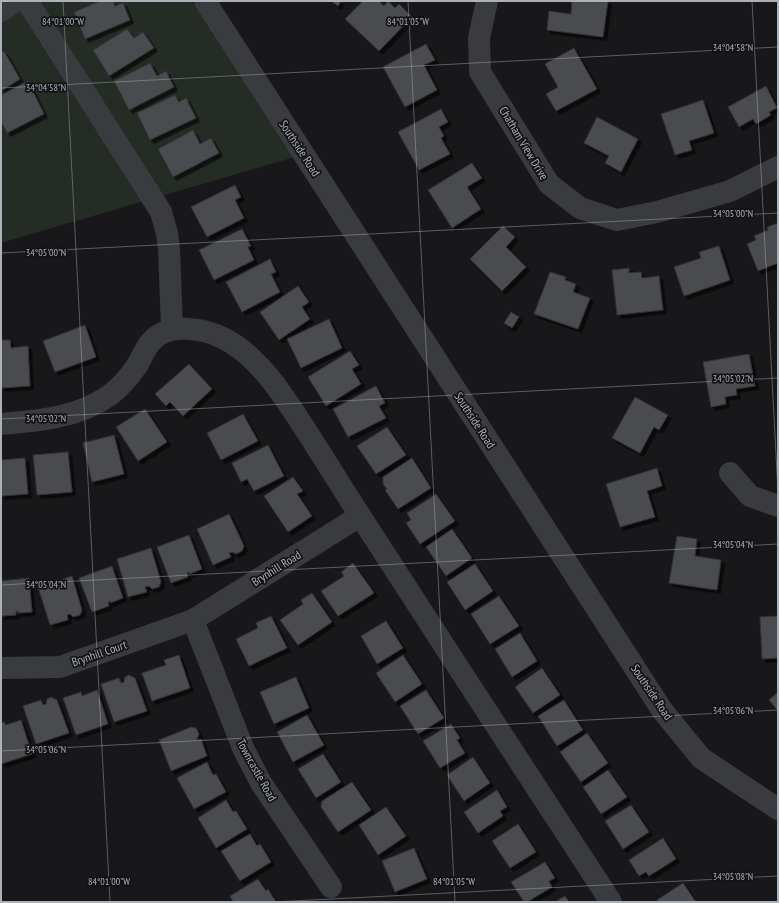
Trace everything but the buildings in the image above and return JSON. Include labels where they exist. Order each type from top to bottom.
[{"type":"street","points":[[1,11],[15,1]]},
{"type":"street","points":[[27,1],[161,212],[170,249],[172,329]]},
{"type":"street","name":"Southside Road","points":[[205,1],[662,710],[701,758],[778,809]]},
{"type":"street","name":"Chatham View Drive","points":[[484,2],[479,38],[480,72],[549,184],[580,208],[617,220],[657,212],[730,191],[778,167]]},
{"type":"street","points":[[1,424],[48,420],[77,412],[96,403],[110,395],[123,383],[134,370],[150,342],[160,334],[172,329],[199,329],[213,333],[234,345],[254,361],[273,381],[303,425],[360,516],[611,902]]},
{"type":"street","points":[[730,473],[750,496],[778,506]]},
{"type":"street","name":"Brynhill Road","points":[[193,620],[360,516]]},
{"type":"street","name":"Brynhill Court","points":[[1,668],[60,667],[193,620]]},
{"type":"street","name":"Towncastle Road","points":[[193,620],[243,748],[262,783],[331,886]]},
{"type":"shaded area","points":[[1,1],[192,1],[298,156],[1,243]]}]
